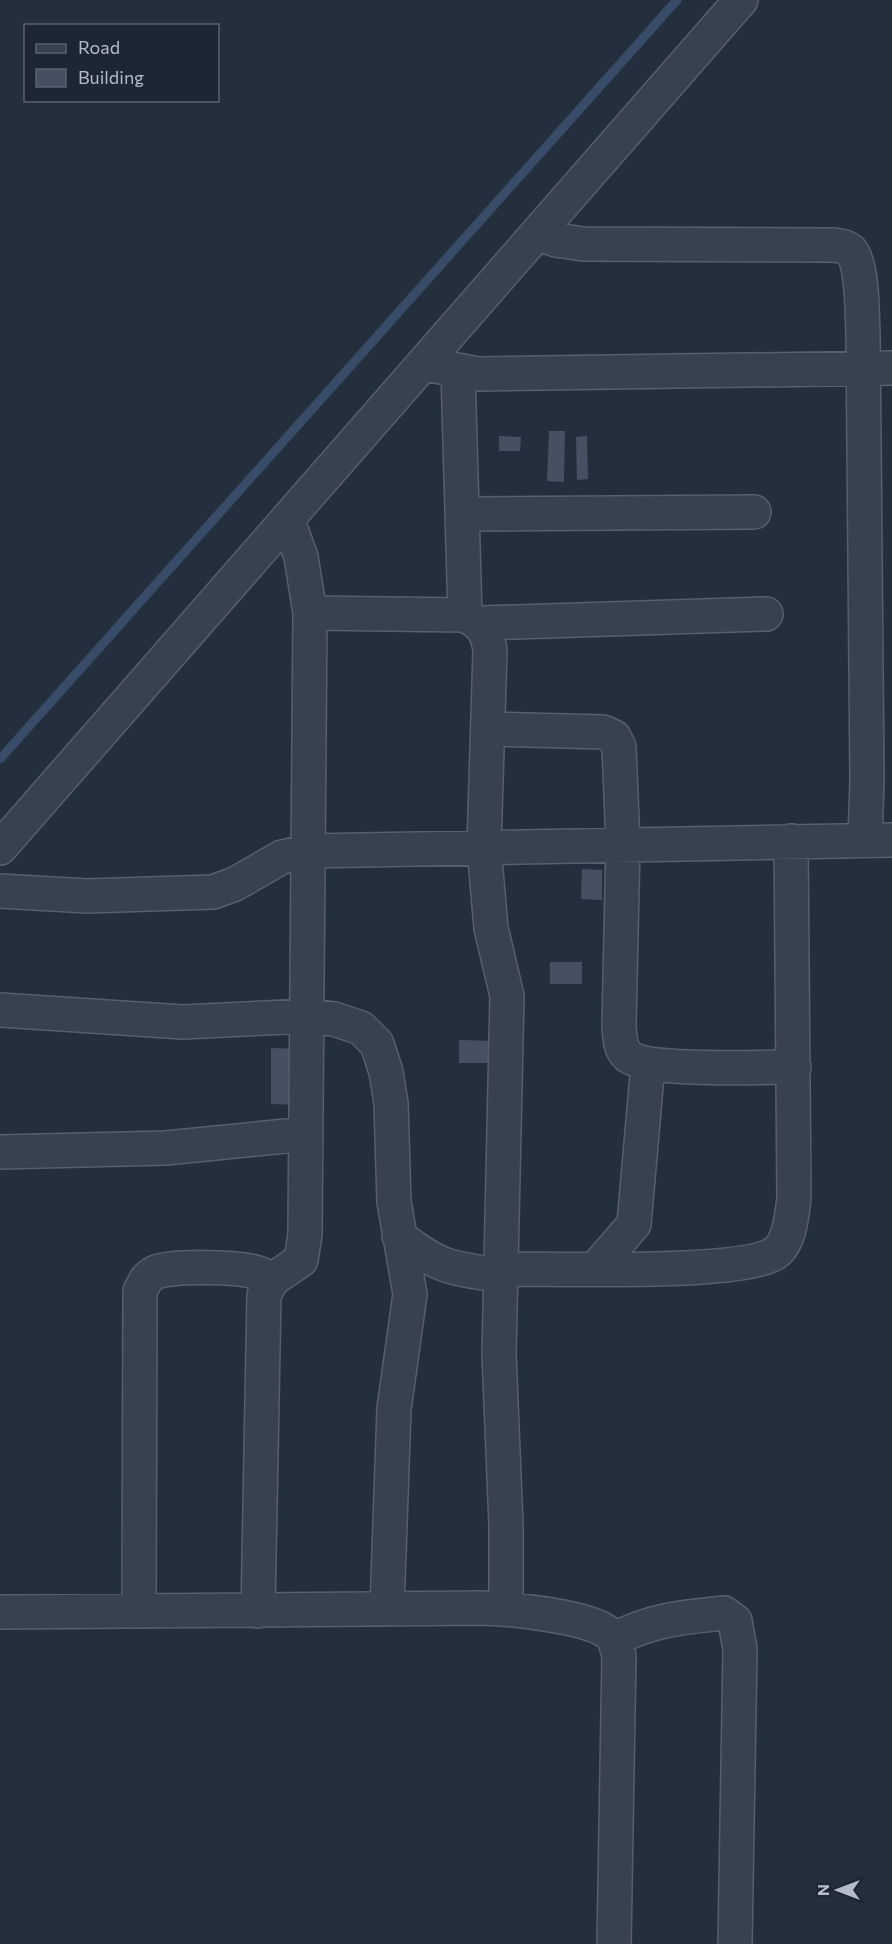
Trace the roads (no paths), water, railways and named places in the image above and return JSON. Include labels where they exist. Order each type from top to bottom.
[{"type":"street","points":[[0,848],[741,0]]},
{"type":"street","points":[[0,891],[87,896],[213,892],[235,884],[282,857],[309,851],[878,840],[867,780],[877,369],[852,252],[845,247],[583,244],[555,240],[538,233]]},
{"type":"street","points":[[425,364],[458,372],[506,374],[877,369]]},
{"type":"street","points":[[458,372],[462,514],[473,619],[488,634],[490,650],[484,847],[491,928],[507,996],[500,1272],[506,1609]]},
{"type":"street","points":[[462,514],[754,512]]},
{"type":"street","points":[[258,1611],[262,1308],[266,1288],[272,1280],[296,1266],[304,1253],[310,613],[301,557],[288,521]]},
{"type":"street","points":[[310,613],[473,619],[766,614]]},
{"type":"street","points":[[488,729],[603,732],[614,737],[621,759],[623,844],[620,1043],[625,1054],[648,1064],[794,1067]]},
{"type":"street","points":[[399,1236],[423,1256],[440,1265],[455,1269],[500,1272],[694,1267],[763,1259],[777,1252],[785,1240],[794,1198],[791,841]]},
{"type":"street","points":[[0,1010],[183,1022],[308,1016],[334,1019],[361,1028],[377,1044],[386,1072],[391,1104],[394,1202],[410,1294],[394,1409],[387,1609]]},
{"type":"street","points":[[596,1268],[634,1224],[648,1064]]},
{"type":"street","points":[[0,1152],[166,1149],[237,1139],[306,1134]]},
{"type":"street","points":[[139,1611],[140,1291],[146,1279],[154,1272],[167,1270],[238,1268],[258,1272],[272,1280]]},
{"type":"street","points":[[0,1612],[506,1609],[552,1615],[607,1631],[614,1640],[619,1656],[614,1944]]},
{"type":"street","points":[[614,1640],[635,1629],[660,1621],[724,1613],[735,1621],[740,1649],[735,1944]]},
{"type":"waterway","points":[[0,759],[677,0]]}]
